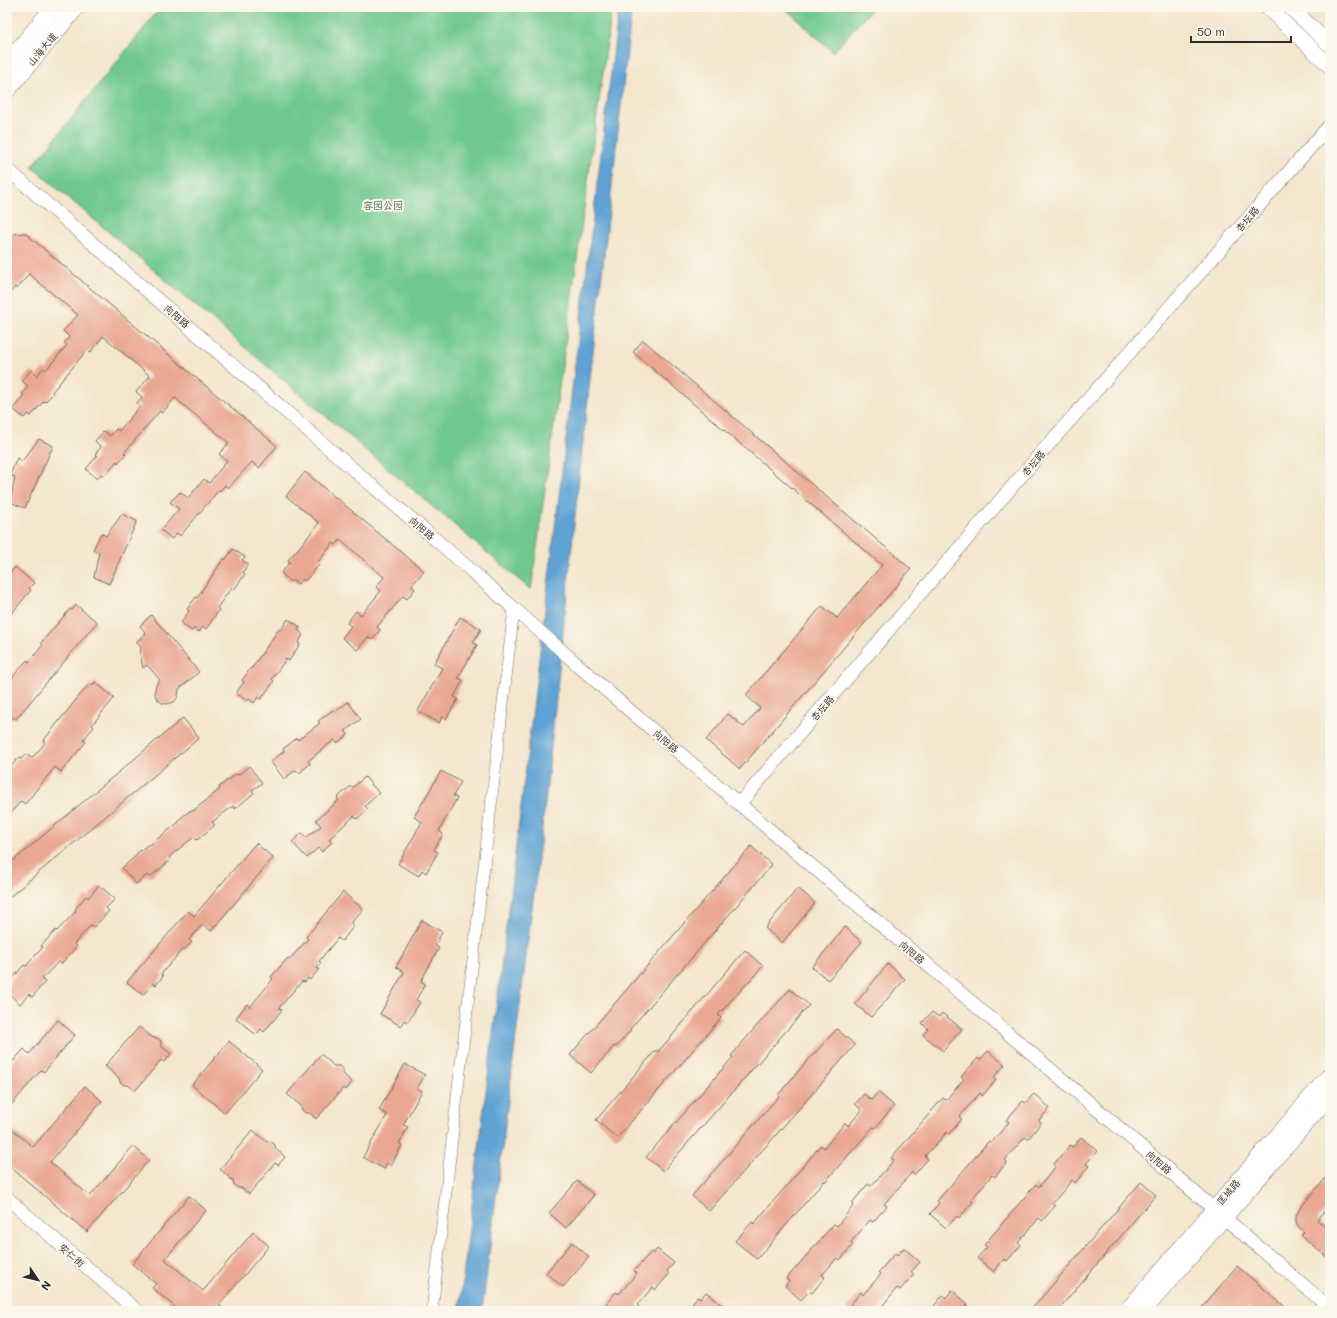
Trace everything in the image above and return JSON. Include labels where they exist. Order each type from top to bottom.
[{"type":"main road","name":"山海大道","points":[[7,64],[54,7]]},
{"type":"main road","name":"山海大道","points":[[7,90],[76,7]]},
{"type":"main road","points":[[1267,7],[1330,66]]},
{"type":"main road","points":[[1290,7],[1330,45]]},
{"type":"main road","name":"匡城路","points":[[1144,1311],[1219,1213],[1330,1074]]},
{"type":"main road","name":"匡城路","points":[[1126,1311],[1330,1096]]},
{"type":"street","name":"杏坛路","points":[[739,804],[1036,459],[1330,125]]},
{"type":"street","name":"向阳路","points":[[7,169],[320,442],[539,629],[614,697],[1330,1308]]},
{"type":"street","points":[[432,1311],[514,609]]},
{"type":"street","name":"安仁街","points":[[7,1198],[137,1311]]},
{"type":"green space","name":"容园公园","points":[[161,7],[612,7],[531,590],[32,167]]},
{"type":"green space","points":[[784,7],[874,7],[833,52]]},
{"type":"water","points":[[619,7],[632,7],[579,477],[546,795],[482,1311],[459,1311]]},
{"type":"building","points":[[25,233],[277,446],[259,468],[252,462],[228,488],[225,485],[220,491],[219,490],[180,536],[177,533],[172,539],[161,530],[179,509],[170,502],[180,492],[188,498],[204,479],[209,483],[227,461],[219,454],[229,443],[175,398],[162,413],[160,411],[124,453],[126,454],[118,463],[117,461],[104,476],[101,474],[97,479],[86,469],[97,456],[95,454],[101,447],[95,441],[104,431],[110,436],[116,429],[119,431],[140,406],[137,403],[142,397],[136,392],[150,376],[103,336],[90,353],[87,350],[52,392],[53,394],[45,402],[44,401],[31,416],[28,414],[24,418],[13,409],[24,395],[22,394],[28,386],[22,381],[31,370],[37,376],[43,368],[46,370],[67,345],[64,343],[69,337],[63,331],[78,315],[29,274],[17,289],[15,287],[7,296],[7,241],[13,234]]},
{"type":"building","points":[[643,340],[911,569],[740,769],[706,740],[728,714],[744,727],[760,708],[746,695],[822,606],[837,618],[882,565],[633,352]]},
{"type":"building","points":[[39,439],[53,446],[25,508],[10,502],[15,477],[10,475],[17,458],[22,461]]},
{"type":"building","points":[[305,472],[424,571],[411,586],[415,589],[407,599],[403,596],[377,627],[380,630],[372,640],[368,637],[357,650],[342,638],[351,626],[347,623],[356,611],[361,615],[381,591],[376,587],[384,577],[340,540],[336,545],[333,543],[318,562],[320,564],[305,581],[303,579],[298,584],[293,580],[291,582],[281,573],[290,562],[288,560],[319,523],[286,496]]},
{"type":"building","points":[[122,514],[137,521],[109,584],[94,577],[99,552],[93,550],[101,533],[106,536]]},
{"type":"building","points":[[233,549],[245,557],[242,560],[248,564],[243,572],[245,574],[234,590],[231,588],[217,608],[219,610],[206,629],[203,627],[199,632],[194,628],[192,631],[181,623],[189,611],[187,609],[196,597],[197,598],[224,558],[225,560]]},
{"type":"building","points":[[15,567],[34,583],[29,588],[31,590],[7,619],[7,577]]},
{"type":"building","points":[[76,605],[97,622],[16,719],[13,717],[7,725],[7,684],[27,660],[29,662],[43,645],[41,643],[70,609],[72,610]]},
{"type":"building","points":[[151,615],[199,672],[179,689],[178,697],[174,702],[167,704],[158,700],[155,695],[156,685],[160,680],[147,665],[143,668],[140,654],[141,647],[136,642],[146,633],[140,626]]},
{"type":"building","points":[[460,617],[481,629],[473,642],[477,645],[458,678],[463,680],[454,697],[458,699],[446,719],[442,717],[439,723],[418,711],[442,668],[434,664]]},
{"type":"building","points":[[288,619],[300,627],[298,630],[303,635],[298,643],[300,644],[289,661],[286,659],[272,679],[274,681],[261,699],[258,697],[254,703],[249,699],[247,701],[236,693],[244,682],[242,680]]},
{"type":"building","points":[[95,682],[114,698],[92,725],[94,727],[83,740],[86,742],[61,772],[55,767],[25,804],[21,801],[7,817],[7,776],[11,771],[9,769],[19,757],[21,759],[26,754],[32,758],[45,743],[43,741],[80,695],[90,684],[92,686]]},
{"type":"building","points":[[348,702],[361,719],[345,731],[348,735],[337,743],[334,740],[308,761],[310,764],[299,773],[296,770],[284,779],[271,762],[284,751],[283,749],[297,738],[298,740],[320,723],[318,721],[333,710],[335,712]]},
{"type":"building","points":[[183,718],[199,738],[7,899],[7,866]]},
{"type":"building","points":[[249,766],[262,783],[252,790],[254,793],[235,809],[233,806],[212,822],[215,825],[197,840],[194,837],[169,857],[171,860],[150,877],[147,875],[136,884],[122,868],[137,855],[136,854],[179,822],[178,820],[191,810],[193,811],[220,789],[219,787]]},
{"type":"building","points":[[441,771],[461,782],[453,796],[457,798],[439,831],[443,834],[434,850],[438,852],[426,873],[422,870],[419,876],[398,864],[422,822],[414,817]]},
{"type":"building","points":[[365,777],[379,793],[365,806],[368,809],[357,819],[354,816],[329,839],[332,842],[322,852],[318,848],[307,858],[292,842],[302,833],[306,838],[321,826],[316,820],[339,800],[337,798]]},
{"type":"building","points":[[256,843],[273,858],[211,931],[203,924],[189,940],[192,942],[184,950],[183,949],[161,974],[163,976],[156,985],[153,983],[143,995],[127,982],[188,911],[194,916]]},
{"type":"building","points":[[751,846],[772,865],[630,1029],[631,1030],[616,1047],[614,1046],[591,1073],[570,1055]]},
{"type":"building","points":[[99,885],[115,899],[106,908],[109,911],[94,927],[91,925],[74,944],[77,946],[61,964],[59,961],[42,979],[45,982],[32,997],[29,994],[20,1004],[7,992],[7,987],[12,981],[11,980],[24,965],[26,966],[43,947],[41,946],[56,930],[57,931],[76,911],[75,909],[86,896],[88,898]]},
{"type":"building","points":[[798,888],[815,903],[782,943],[765,928]]},
{"type":"building","points":[[343,892],[363,909],[351,923],[354,926],[342,941],[338,938],[319,961],[321,963],[317,968],[319,969],[310,980],[308,978],[305,982],[302,981],[279,1008],[282,1010],[264,1032],[261,1029],[256,1035],[236,1018],[247,1004],[250,1007],[273,979],[271,977],[308,939],[306,937]]},
{"type":"building","points":[[422,920],[442,932],[435,946],[439,948],[421,981],[425,984],[416,1000],[420,1002],[408,1022],[404,1020],[401,1026],[380,1014],[404,972],[396,967]]},
{"type":"building","points":[[845,927],[862,942],[828,980],[812,967]]},
{"type":"building","points":[[745,950],[763,966],[718,1015],[721,1018],[617,1138],[596,1120],[656,1050],[658,1052]]},
{"type":"building","points":[[888,964],[905,979],[871,1017],[855,1004]]},
{"type":"building","points":[[790,989],[809,1005],[663,1171],[646,1157],[733,1057],[731,1056],[754,1029]]},
{"type":"building","points":[[932,1012],[939,1017],[942,1013],[962,1029],[943,1051],[923,1035],[928,1029],[922,1023]]},
{"type":"building","points":[[58,1020],[75,1035],[44,1072],[41,1070],[7,1110],[7,1068],[24,1049],[29,1054]]},
{"type":"building","points":[[139,1027],[153,1038],[157,1038],[161,1041],[161,1046],[171,1054],[164,1062],[161,1060],[135,1091],[128,1085],[124,1085],[120,1082],[119,1078],[105,1066]]},
{"type":"building","points":[[837,1029],[855,1045],[709,1211],[692,1196],[779,1096],[778,1095],[801,1068]]},
{"type":"building","points":[[229,1041],[262,1069],[225,1113],[192,1085]]},
{"type":"building","points":[[988,1051],[1005,1065],[994,1077],[996,1080],[982,1096],[980,1093],[959,1117],[962,1119],[949,1134],[947,1132],[925,1156],[928,1159],[914,1175],[912,1172],[884,1204],[887,1206],[873,1222],[870,1220],[850,1243],[853,1245],[840,1260],[837,1258],[822,1275],[825,1277],[812,1293],[809,1291],[801,1300],[785,1286],[789,1281],[786,1279],[834,1224],[837,1226],[854,1205],[852,1203],[868,1184],[871,1186],[894,1160],[891,1158],[943,1098],[946,1100],[964,1079],[961,1077],[978,1058],[980,1060]]},
{"type":"building","points":[[321,1054],[334,1066],[339,1066],[343,1069],[343,1074],[352,1082],[346,1090],[343,1088],[316,1119],[310,1113],[305,1113],[301,1106],[287,1094]]},
{"type":"building","points":[[405,1064],[425,1075],[417,1089],[422,1091],[403,1125],[408,1127],[399,1143],[402,1145],[391,1166],[387,1163],[384,1169],[363,1157],[387,1115],[379,1110]]},
{"type":"building","points":[[85,1086],[102,1101],[50,1162],[90,1196],[133,1146],[149,1160],[87,1232],[7,1164],[7,1125],[33,1147]]},
{"type":"building","points":[[878,1092],[894,1106],[875,1128],[873,1127],[825,1182],[824,1181],[757,1259],[735,1241],[752,1222],[754,1224],[821,1145],[824,1148],[845,1123],[848,1126],[862,1110],[855,1104],[864,1094],[871,1100]]},
{"type":"building","points":[[1034,1094],[1050,1108],[1039,1120],[1041,1123],[1028,1139],[1025,1137],[1005,1160],[1007,1162],[995,1177],[992,1175],[971,1200],[973,1202],[959,1218],[957,1216],[946,1228],[930,1214],[939,1203],[937,1201],[989,1141],[991,1143],[1009,1122],[1006,1120],[1023,1101],[1025,1103]]},
{"type":"building","points":[[253,1130],[267,1142],[271,1141],[275,1145],[276,1149],[285,1157],[278,1165],[275,1163],[249,1194],[242,1188],[238,1188],[234,1185],[233,1181],[220,1169]]},
{"type":"building","points":[[1081,1137],[1097,1151],[1086,1164],[1089,1166],[1075,1183],[1072,1180],[1052,1204],[1055,1206],[1042,1221],[1039,1218],[1018,1243],[1021,1245],[1007,1261],[1004,1259],[994,1272],[977,1258],[987,1247],[984,1245],[1036,1184],[1039,1187],[1056,1166],[1054,1164],[1070,1145],[1073,1147]]},
{"type":"building","points":[[1330,1173],[1330,1205],[1317,1220],[1330,1231],[1330,1260],[1301,1235],[1304,1232],[1296,1222],[1296,1216],[1300,1208]]},
{"type":"building","points":[[577,1181],[594,1195],[566,1228],[549,1213]]},
{"type":"building","points":[[1141,1182],[1156,1195],[1057,1311],[1030,1311]]},
{"type":"building","points":[[189,1196],[206,1210],[165,1259],[203,1291],[253,1232],[269,1246],[219,1305],[227,1311],[180,1311],[152,1288],[156,1284],[132,1264]]},
{"type":"building","points":[[572,1242],[589,1257],[563,1287],[546,1273]]},
{"type":"building","points":[[904,1248],[920,1262],[911,1272],[914,1274],[900,1290],[897,1288],[878,1311],[845,1311],[861,1292],[863,1295],[881,1274],[879,1272],[895,1253],[897,1255]]},
{"type":"building","points":[[657,1249],[674,1263],[667,1271],[669,1274],[655,1290],[653,1287],[637,1305],[644,1311],[600,1311],[616,1292],[619,1294],[637,1273],[634,1271],[651,1252],[653,1254]]},
{"type":"building","points":[[1237,1266],[1290,1311],[1255,1311],[1250,1306],[1245,1311],[1199,1311]]},
{"type":"building","points":[[952,1290],[968,1304],[962,1311],[930,1311],[943,1295],[946,1298]]},
{"type":"building","points":[[706,1292],[729,1311],[686,1311],[697,1297],[700,1299]]}]
